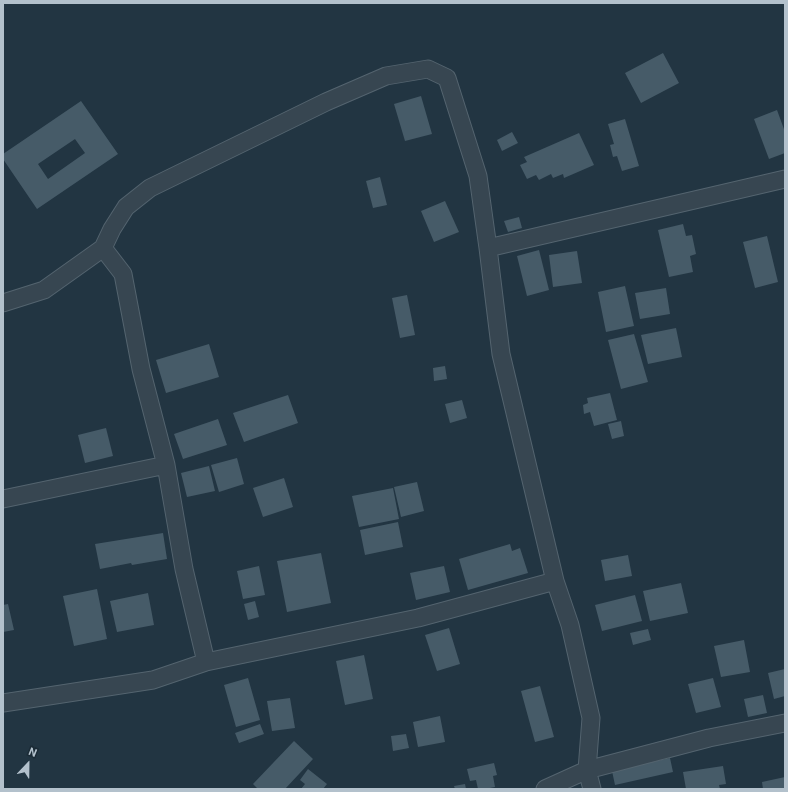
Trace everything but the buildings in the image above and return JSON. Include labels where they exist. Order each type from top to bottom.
[{"type":"street","points":[[3,303],[44,290],[103,248],[112,229],[126,207],[150,188],[326,102],[386,76],[428,69],[447,78],[478,176],[501,354],[554,581],[570,625],[591,718],[587,770],[592,789]]},
{"type":"street","points":[[488,248],[785,179]]},
{"type":"street","points":[[103,248],[124,274],[141,368],[166,465],[184,569],[206,662]]},
{"type":"street","points":[[3,499],[166,465]]},
{"type":"street","points":[[3,703],[153,680],[206,662],[418,618],[554,581]]},
{"type":"street","points":[[545,789],[587,770],[709,738],[785,723]]}]
